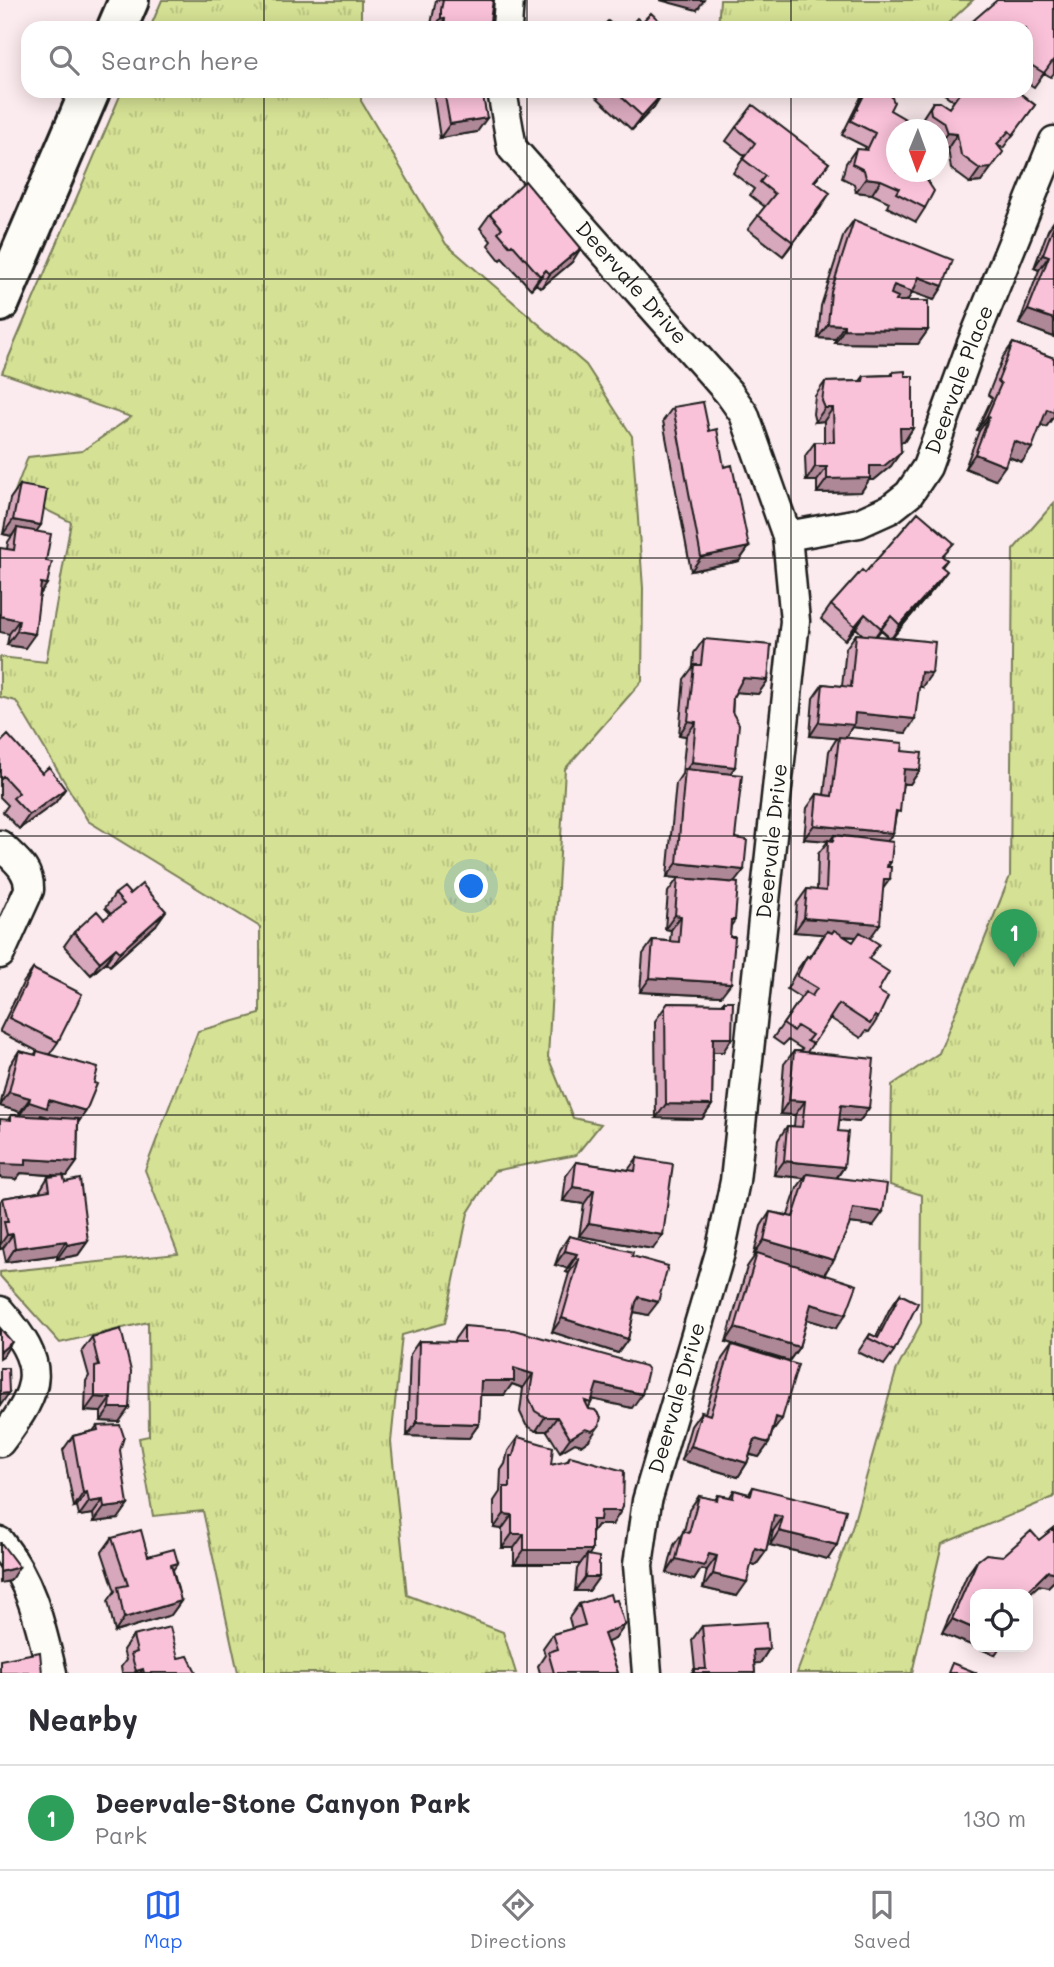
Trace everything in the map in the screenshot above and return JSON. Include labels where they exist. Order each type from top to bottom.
[{"type":"main road","points":[[120,21],[129,0]]},
{"type":"main road","points":[[0,302],[87,98]]},
{"type":"street","points":[[508,21],[509,0]]},
{"type":"street","name":"Deervale Drive","points":[[503,98],[512,148],[729,393],[744,414],[787,536],[795,621],[735,1181],[720,1254],[647,1502],[639,1565],[648,1673]]},
{"type":"street","name":"Deervale Place","points":[[787,536],[859,523],[890,509],[909,494],[927,467],[971,346],[1054,141]]},
{"type":"street","points":[[0,845],[22,866],[29,879],[29,890],[0,954]]},
{"type":"street","points":[[0,1311],[23,1337],[36,1379],[27,1406],[0,1441]]},
{"type":"street","points":[[0,1542],[20,1567],[36,1607],[52,1673]]},
{"type":"green space","points":[[162,0],[361,0],[361,21],[153,21]]},
{"type":"green space","points":[[720,0],[973,0],[950,21],[718,21]]},
{"type":"green space","points":[[119,98],[361,98],[446,244],[586,365],[632,436],[643,588],[642,681],[565,769],[548,1057],[573,1118],[601,1124],[576,1155],[494,1171],[468,1213],[445,1323],[402,1335],[391,1442],[407,1595],[503,1632],[516,1673],[238,1673],[203,1511],[153,1516],[139,1438],[149,1436],[148,1322],[60,1343],[0,1276],[0,1272],[178,1254],[145,1170],[198,1031],[260,1014],[260,927],[88,821],[16,701],[0,697],[0,657],[46,662],[71,522],[14,494],[28,457],[82,451],[131,417],[2,373]]},
{"type":"green space","points":[[1054,503],[1054,1497],[942,1544],[912,1673],[797,1673],[852,1528],[896,1371],[921,1323],[922,1195],[890,1185],[892,1085],[939,1053],[1010,876],[1013,550]]},
{"type":"building","points":[[443,0],[493,0],[490,21],[445,21],[441,18]]},
{"type":"building","points":[[997,0],[1054,0],[1054,59],[1044,73],[1033,66],[1033,21],[973,21]]},
{"type":"building","points":[[651,13],[660,21],[643,21]]},
{"type":"building","points":[[445,98],[483,98],[487,118],[450,124]]},
{"type":"building","points":[[623,98],[658,98],[642,116]]},
{"type":"building","points":[[862,98],[892,98],[894,102],[890,110],[905,119],[886,119],[886,182],[928,182],[934,191],[925,208],[896,193],[899,188],[881,180],[866,178],[864,170],[852,164],[856,149],[867,150],[875,133],[851,121]]},
{"type":"building","points":[[956,98],[1026,98],[1035,105],[1013,135],[1009,131],[997,144],[1003,152],[991,168],[980,169],[961,155],[957,134],[949,133],[949,119],[938,119],[931,114],[933,102],[940,102],[949,108]]},
{"type":"building","points":[[753,105],[829,163],[814,181],[830,193],[793,242],[758,215],[775,194],[760,182],[765,176],[743,159],[755,143],[736,127]]},
{"type":"building","points":[[525,181],[581,248],[550,274],[546,270],[540,276],[512,244],[510,246],[498,232],[502,228],[490,214]]},
{"type":"building","points":[[854,220],[953,260],[943,286],[919,277],[913,292],[894,285],[891,294],[898,297],[896,301],[928,301],[928,330],[844,329],[844,325],[828,324],[831,292]]},
{"type":"building","points":[[1054,225],[1054,319],[1028,310],[1049,256],[1043,254]]},
{"type":"building","points":[[1013,343],[1054,358],[1054,412],[1047,409],[1032,448],[1014,441],[1005,466],[975,454]]},
{"type":"building","points":[[905,371],[905,376],[913,376],[913,428],[900,428],[901,452],[884,466],[870,466],[870,478],[827,479],[827,467],[815,467],[815,442],[834,442],[833,408],[825,408],[822,401],[825,382],[863,381],[864,376],[893,375],[893,372]]},
{"type":"building","points":[[703,402],[709,431],[717,429],[724,467],[732,465],[749,547],[701,557],[673,407]]},
{"type":"building","points":[[20,485],[47,490],[41,525],[13,520]]},
{"type":"building","points":[[918,512],[954,543],[942,556],[947,560],[941,566],[947,571],[900,625],[891,616],[881,628],[865,614],[855,626],[831,605],[862,570],[865,573]]},
{"type":"building","points":[[17,528],[51,534],[46,561],[52,562],[47,584],[41,583],[35,634],[17,631],[19,620],[0,616],[0,548],[14,550]]},
{"type":"building","points":[[856,634],[935,642],[932,673],[921,672],[915,719],[855,713],[854,725],[819,722],[823,684],[851,687]]},
{"type":"building","points":[[704,639],[771,645],[768,680],[743,678],[733,697],[732,712],[739,724],[735,767],[692,762],[696,722],[688,721],[694,665],[701,665]]},
{"type":"building","points":[[8,735],[42,773],[49,767],[65,789],[29,815],[13,798],[19,793],[3,776],[0,779],[0,743]]},
{"type":"building","points":[[839,737],[903,743],[902,751],[922,753],[920,770],[904,769],[900,812],[896,811],[893,833],[814,825],[817,794],[832,796]]},
{"type":"building","points":[[685,769],[742,775],[735,838],[747,840],[744,870],[677,863]]},
{"type":"building","points":[[834,835],[893,842],[891,862],[888,862],[887,867],[891,867],[890,879],[884,879],[880,924],[804,918],[807,889],[826,891],[828,840],[833,841]]},
{"type":"building","points":[[678,878],[738,883],[735,920],[731,920],[730,937],[735,937],[731,983],[650,978],[653,940],[679,942],[681,916],[675,915]]},
{"type":"building","points":[[142,884],[166,911],[120,952],[116,948],[100,962],[74,932],[97,911],[104,919],[124,904],[115,894],[124,887],[130,894]]},
{"type":"building","points":[[834,930],[853,942],[860,932],[879,944],[869,959],[889,972],[878,991],[888,997],[878,1018],[875,1016],[870,1024],[839,1004],[813,1044],[807,1041],[812,1035],[797,1026],[793,1031],[783,1024],[805,992],[812,996],[817,988],[797,976],[807,956],[810,958],[827,931],[832,933]]},
{"type":"building","points":[[33,969],[82,994],[58,1042],[9,1018]]},
{"type":"building","points":[[724,1001],[733,1001],[732,1038],[713,1038],[712,1105],[666,1104],[665,1007],[668,1003],[724,1004]]},
{"type":"building","points":[[19,1051],[36,1055],[37,1051],[98,1068],[94,1083],[97,1084],[86,1111],[49,1100],[47,1108],[29,1102],[30,1098],[9,1092]]},
{"type":"building","points":[[794,1051],[874,1059],[869,1108],[841,1105],[838,1131],[848,1132],[844,1167],[784,1161],[787,1126],[802,1127],[805,1101],[789,1100]]},
{"type":"building","points":[[11,1115],[78,1119],[77,1162],[26,1159],[26,1165],[0,1164],[0,1119],[11,1120]]},
{"type":"building","points":[[637,1158],[673,1164],[663,1235],[589,1223],[594,1190],[573,1187],[576,1162],[635,1171]]},
{"type":"building","points":[[807,1174],[887,1184],[883,1212],[853,1208],[849,1226],[834,1260],[764,1240],[770,1212],[793,1217]]},
{"type":"building","points":[[63,1175],[65,1182],[80,1179],[88,1241],[15,1248],[13,1234],[7,1235],[4,1222],[8,1222],[3,1198],[50,1190],[48,1177]]},
{"type":"building","points":[[569,1236],[633,1252],[632,1256],[668,1266],[658,1302],[639,1297],[636,1302],[628,1339],[562,1318],[579,1259],[575,1258],[577,1254],[565,1251]]},
{"type":"building","points":[[757,1253],[857,1285],[846,1314],[811,1304],[799,1347],[735,1328]]},
{"type":"building","points":[[900,1294],[918,1303],[894,1351],[868,1338],[870,1334],[878,1338]]},
{"type":"building","points":[[464,1326],[514,1330],[645,1366],[648,1370],[642,1394],[597,1384],[591,1403],[585,1401],[589,1409],[595,1410],[601,1417],[599,1426],[592,1431],[585,1429],[570,1438],[557,1417],[545,1417],[535,1411],[529,1398],[533,1374],[514,1368],[514,1381],[481,1381],[479,1424],[417,1422],[419,1341],[464,1342]]},
{"type":"building","points":[[0,1328],[12,1342],[0,1352]]},
{"type":"building","points":[[121,1329],[131,1371],[129,1408],[110,1408],[111,1398],[95,1397],[95,1367],[99,1366],[92,1337]]},
{"type":"building","points":[[732,1345],[798,1365],[782,1419],[776,1417],[769,1443],[755,1439],[747,1463],[691,1446],[701,1412],[710,1415]]},
{"type":"building","points":[[0,1368],[8,1368],[9,1393],[0,1394]]},
{"type":"building","points":[[120,1425],[124,1437],[120,1450],[128,1505],[104,1508],[103,1500],[89,1502],[87,1492],[83,1493],[73,1436],[98,1430],[97,1426]]},
{"type":"building","points":[[518,1437],[553,1447],[551,1465],[568,1461],[570,1456],[624,1471],[623,1507],[621,1511],[601,1511],[600,1520],[592,1520],[592,1550],[524,1550],[524,1534],[512,1534],[512,1515],[504,1514],[504,1487],[510,1487],[510,1456],[513,1456]]},
{"type":"building","points":[[753,1487],[846,1510],[837,1545],[779,1531],[783,1517],[774,1515],[766,1551],[755,1548],[747,1582],[713,1574],[717,1556],[709,1554],[704,1566],[676,1559],[683,1531],[689,1533],[699,1496],[717,1500],[718,1495],[733,1498],[734,1490],[751,1495]]},
{"type":"building","points":[[1054,1528],[1054,1572],[1048,1571],[1030,1589],[970,1589],[970,1627],[952,1619],[977,1561],[986,1554],[1003,1556],[1031,1531],[1039,1540]]},
{"type":"building","points":[[141,1530],[148,1556],[174,1549],[178,1563],[171,1565],[181,1601],[124,1618],[118,1587],[128,1585],[112,1538]]},
{"type":"building","points":[[1,1543],[19,1567],[0,1572]]},
{"type":"building","points":[[587,1555],[599,1557],[599,1577],[585,1577]]},
{"type":"building","points":[[610,1594],[612,1601],[617,1600],[625,1625],[604,1634],[618,1673],[554,1673],[548,1652],[558,1649],[553,1634],[585,1625],[579,1604]]},
{"type":"building","points":[[767,1622],[769,1649],[753,1650],[755,1673],[694,1673],[694,1669],[706,1669],[702,1626]]},
{"type":"building","points":[[170,1627],[178,1658],[188,1656],[196,1672],[144,1673],[143,1669],[136,1671],[131,1654],[137,1652],[133,1636]]},
{"type":"building","points":[[40,1652],[42,1673],[0,1673],[0,1660]]},
{"type":"building","points":[[952,1663],[977,1673],[948,1673]]},
{"type":"place","name":"Deervale-Stone Canyon Park","points":[[1014,967]]}]
